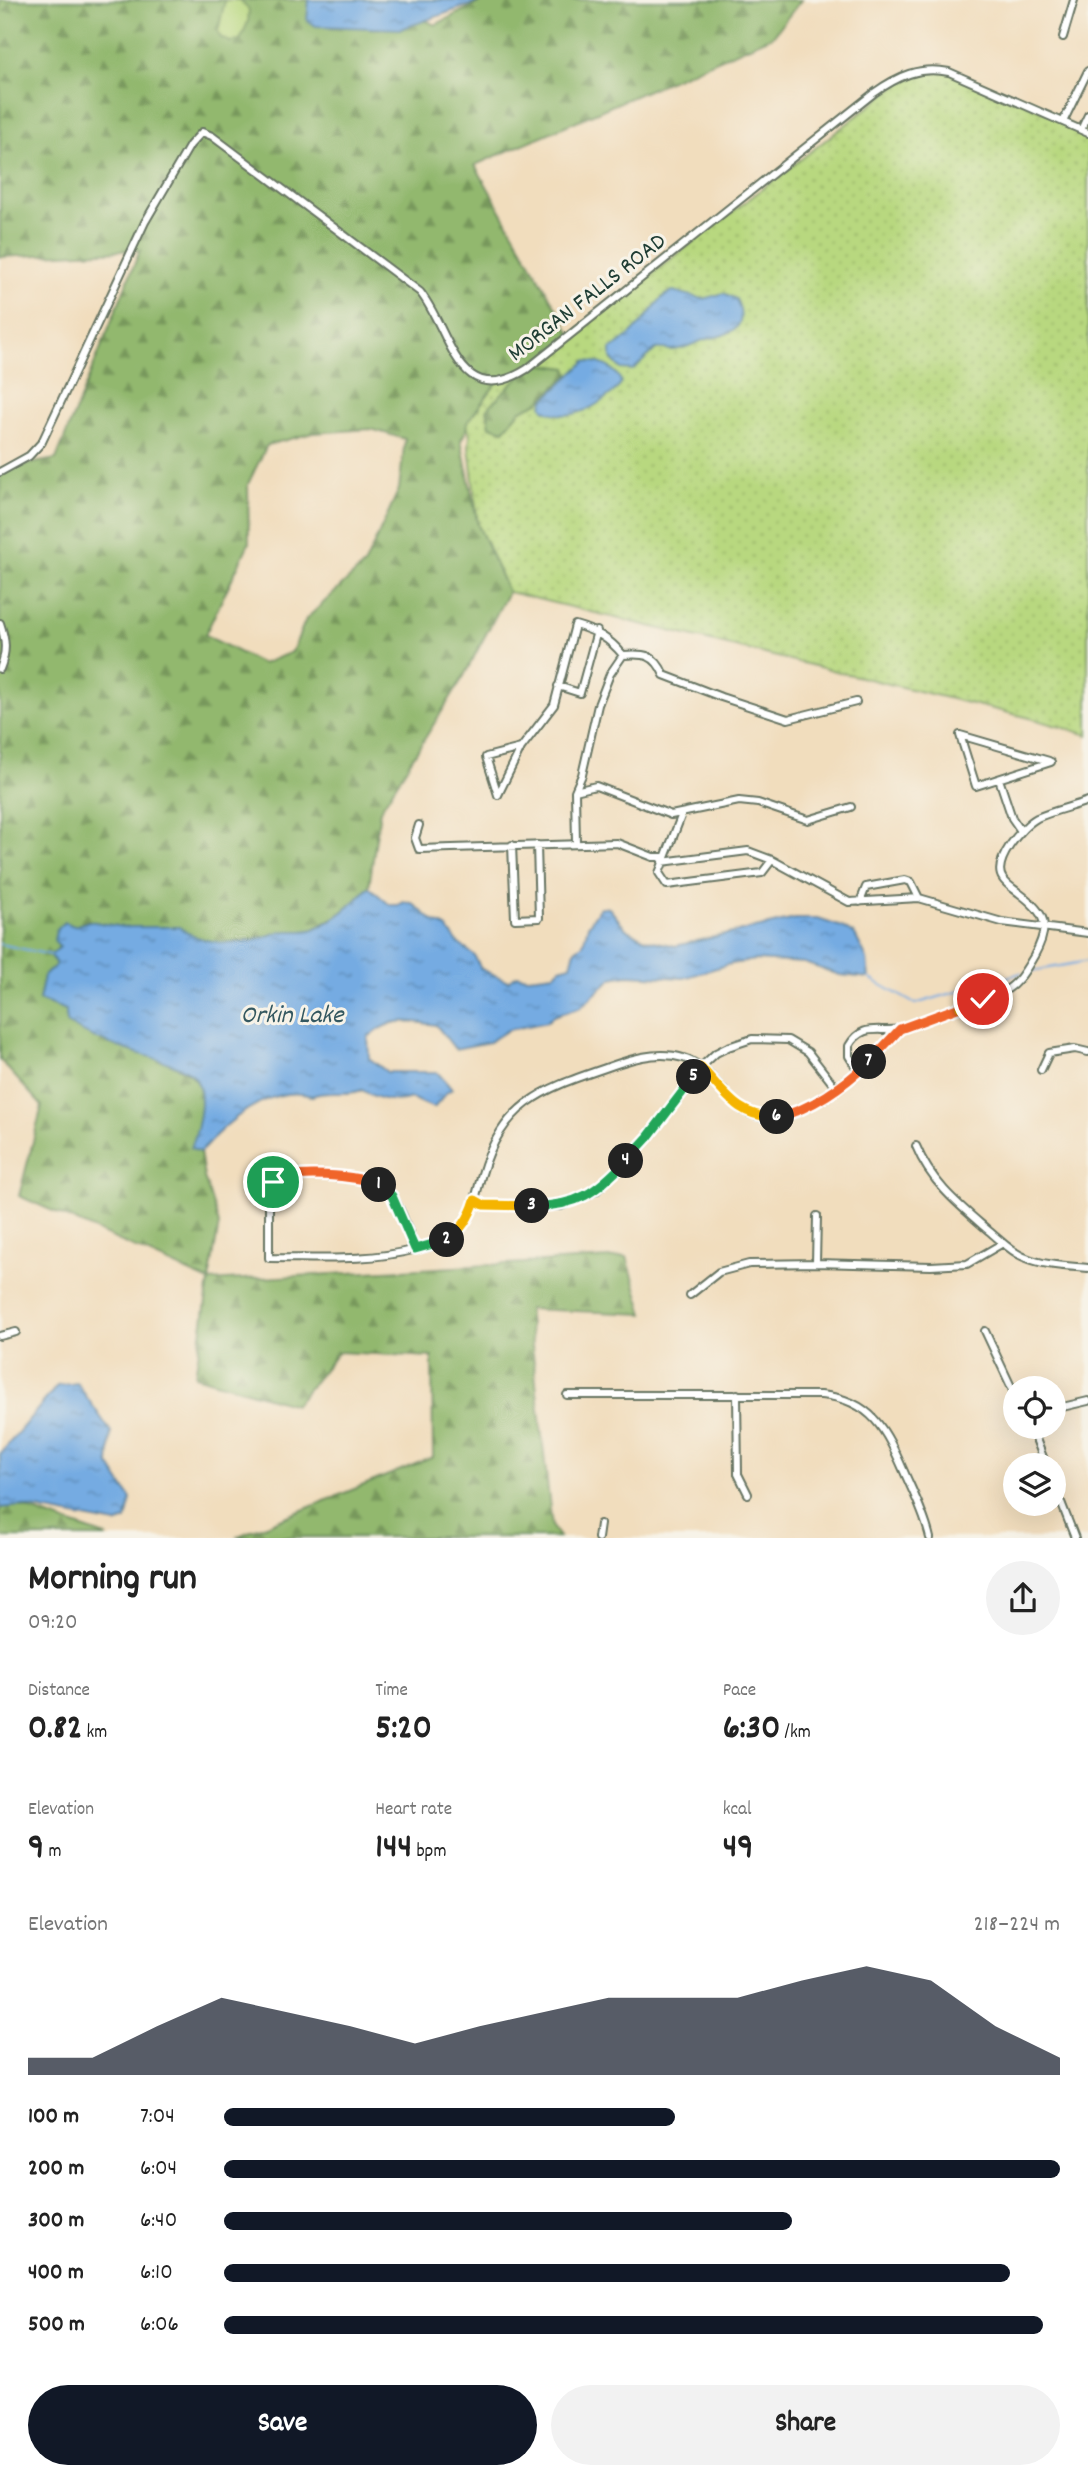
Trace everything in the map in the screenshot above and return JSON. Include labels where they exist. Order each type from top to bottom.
[{"type":"street","points":[[1063,37],[1074,0]]},
{"type":"street","name":"MORGAN FALLS ROAD","points":[[0,472],[29,456],[42,442],[145,222],[190,145],[202,132],[212,136],[420,292],[456,358],[474,376],[496,383],[527,369],[874,93],[903,75],[926,69],[949,72],[1084,132]]},
{"type":"street","points":[[1063,122],[1088,71]]},
{"type":"street","points":[[1084,132],[1088,115]]},
{"type":"street","points":[[0,623],[6,642],[5,657],[0,669]]},
{"type":"street","points":[[521,748],[486,757],[498,795],[521,748],[554,705],[575,625],[597,631],[613,643],[622,655]]},
{"type":"street","points":[[558,686],[580,693],[597,631]]},
{"type":"street","points":[[622,655],[648,656],[658,662],[664,675],[788,719],[856,702]]},
{"type":"street","points":[[576,843],[575,792],[582,775],[598,705],[610,674],[622,655]]},
{"type":"street","points":[[960,735],[1051,762],[999,779],[976,786],[960,735]]},
{"type":"street","points":[[999,779],[1012,818],[1021,831]]},
{"type":"street","points":[[575,792],[596,786],[671,815],[739,802],[758,803],[808,820],[851,807]]},
{"type":"street","points":[[859,1072],[849,1056],[849,1046],[853,1038],[860,1033],[872,1029],[900,1029],[1016,985],[1041,943],[1044,929],[1041,912],[1003,881],[1000,874],[1002,858],[1021,831],[1035,819],[1088,802]]},
{"type":"street","points":[[682,814],[659,873],[667,885],[762,873],[772,860]]},
{"type":"street","points":[[419,825],[415,838],[419,849],[617,843],[663,860],[748,851],[772,860],[849,902],[919,898],[1002,922],[1088,933]]},
{"type":"street","points":[[512,845],[515,919],[539,918],[537,845]]},
{"type":"street","points":[[860,902],[866,887],[905,880],[916,888],[919,898]]},
{"type":"street","points":[[415,1249],[392,1196],[376,1183],[346,1177],[291,1176],[278,1179],[270,1187],[269,1258],[376,1258],[395,1255],[437,1244],[454,1235],[468,1218],[496,1136],[503,1125],[532,1098],[643,1056],[673,1055],[701,1067],[737,1107],[750,1114],[779,1117],[836,1088],[859,1072],[900,1029]]},
{"type":"street","points":[[475,1200],[484,1205],[548,1207],[561,1206],[596,1191],[648,1137],[701,1067],[716,1053],[752,1039],[788,1040],[808,1052],[836,1088]]},
{"type":"street","points":[[1041,1070],[1049,1054],[1074,1049],[1088,1052]]},
{"type":"street","points":[[916,1146],[935,1180],[954,1201],[1021,1256],[1045,1265],[1088,1268]]},
{"type":"street","points":[[816,1263],[817,1216]]},
{"type":"street","points":[[690,1295],[719,1272],[750,1264],[967,1265],[1003,1243]]},
{"type":"street","points":[[985,1331],[1006,1376]]},
{"type":"street","points":[[0,1336],[16,1332]]},
{"type":"street","points":[[737,1394],[738,1474],[748,1494]]},
{"type":"street","points":[[567,1395],[833,1396],[857,1404],[867,1411],[888,1436],[923,1513],[930,1538]]},
{"type":"street","points":[[1066,1406],[1088,1401]]},
{"type":"street","points":[[1066,1516],[1074,1538]]},
{"type":"street","points":[[598,1538],[600,1524]]},
{"type":"green space","points":[[0,0],[334,0],[406,11],[435,25],[484,0],[801,0],[773,36],[475,165],[572,336],[531,367],[497,382],[467,423],[461,440],[478,525],[508,592],[464,676],[380,810],[369,887],[347,910],[312,930],[213,943],[186,933],[89,921],[74,926],[55,952],[56,965],[44,976],[39,1000],[66,1010],[67,1023],[79,1030],[169,1063],[192,1076],[198,1084],[201,1107],[192,1148],[200,1152],[204,1177],[219,1224],[209,1281],[19,1196],[42,1106],[0,1060],[0,469],[56,459],[140,250],[0,257]],"holes":[[[371,429],[405,439],[399,489],[365,564],[306,619],[292,652],[262,664],[205,635],[249,543],[248,484],[267,445],[313,433]]]},
{"type":"green space","points":[[225,0],[240,0],[249,10],[248,22],[240,40],[230,42],[220,37],[218,31]]},
{"type":"green space","points":[[939,67],[1000,91],[1088,133],[1088,735],[1030,718],[508,592],[478,525],[467,423],[497,382],[531,367],[901,82]]},
{"type":"green space","points":[[539,364],[567,368],[569,374],[539,402],[521,410],[504,430],[490,426],[487,409],[514,381]]},
{"type":"green space","points":[[627,1257],[644,1314],[528,1309],[552,1527],[559,1537],[236,1537],[433,1457],[432,1357],[338,1352],[295,1405],[195,1376],[209,1281]]},
{"type":"green space","points":[[0,1499],[108,1537],[0,1537]]},
{"type":"water","points":[[309,0],[484,0],[401,29],[316,26],[307,20]]},
{"type":"water","points":[[673,291],[703,299],[724,293],[736,299],[741,318],[739,324],[729,333],[680,349],[656,349],[633,370],[621,369],[611,358],[611,349],[632,333],[659,301]]},
{"type":"water","points":[[586,361],[611,369],[621,381],[620,386],[595,405],[575,414],[565,415],[544,409],[544,400]]},
{"type":"water","name":"Orkin Lake","points":[[369,887],[390,905],[412,903],[433,921],[446,927],[459,944],[474,955],[481,969],[508,981],[517,975],[528,977],[554,974],[560,968],[571,965],[575,950],[583,944],[588,926],[600,907],[609,908],[626,929],[645,939],[675,946],[795,919],[818,919],[842,927],[855,935],[867,959],[869,978],[840,975],[804,963],[755,960],[726,965],[684,978],[628,975],[612,978],[581,1007],[553,1016],[547,1022],[508,1030],[489,1042],[455,1049],[436,1025],[393,1023],[368,1037],[369,1058],[387,1072],[437,1072],[452,1089],[434,1108],[411,1098],[386,1100],[362,1090],[312,1096],[285,1094],[259,1103],[235,1118],[200,1152],[191,1148],[199,1121],[201,1100],[197,1081],[192,1074],[174,1064],[119,1047],[83,1032],[66,1023],[66,1010],[39,1000],[44,976],[56,965],[51,955],[60,947],[54,940],[56,931],[64,922],[74,926],[89,921],[123,927],[179,927],[208,940],[241,942],[281,932],[314,929],[344,911]]},
{"type":"water","points":[[77,1383],[111,1432],[109,1464],[131,1499],[126,1520],[116,1524],[21,1506],[0,1508],[0,1454],[57,1386]]},
{"type":"waterway","points":[[0,944],[51,955]]},
{"type":"waterway","points":[[1027,972],[1088,961]]},
{"type":"waterway","points":[[869,978],[915,1004],[1021,973]]},
{"type":"route","points":[[273,1182],[294,1176],[346,1177],[376,1183],[392,1196],[415,1249],[437,1244],[460,1230],[472,1211],[475,1200],[484,1205],[548,1207],[561,1206],[596,1191],[648,1137],[684,1093],[701,1067],[737,1107],[750,1114],[779,1117],[815,1101],[859,1072],[900,1029],[983,999]]}]
